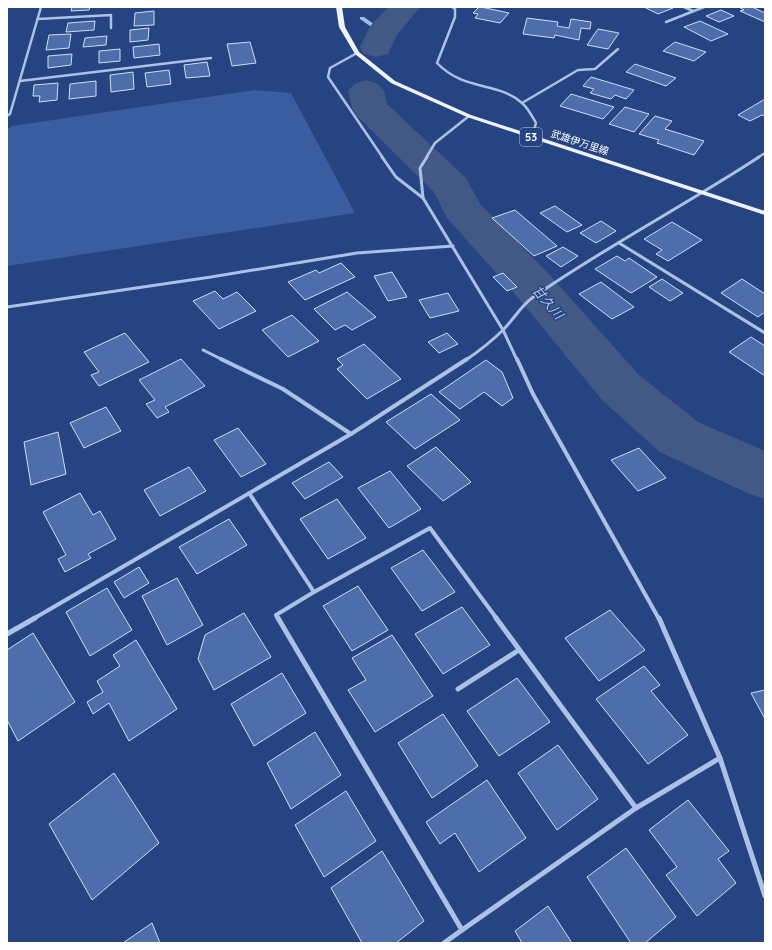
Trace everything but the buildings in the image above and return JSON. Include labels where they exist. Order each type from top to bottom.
[{"type":"main road","name":"武雄伊万里線","points":[[338,7],[342,27],[356,53],[393,82],[469,116],[765,213]]},
{"type":"street","points":[[7,116],[10,114],[41,7]]},
{"type":"street","points":[[452,7],[455,9],[456,17],[438,64],[444,73],[463,82],[512,96],[522,103],[536,123],[532,137]]},
{"type":"street","points":[[684,7],[693,11]]},
{"type":"street","points":[[666,22],[704,7]]},
{"type":"street","points":[[38,20],[111,15],[111,28]]},
{"type":"street","points":[[522,103],[578,70],[595,69],[618,49]]},
{"type":"street","points":[[356,53],[330,68],[328,77],[396,177],[423,198],[453,246],[503,330],[533,394],[665,629],[720,758],[765,896]]},
{"type":"street","points":[[20,81],[211,58]]},
{"type":"street","points":[[423,198],[420,168],[435,143],[469,116]]},
{"type":"street","points":[[7,634],[351,434],[481,350],[503,330],[530,300],[619,243],[704,193],[765,153]]},
{"type":"street","points":[[619,243],[765,333]]},
{"type":"street","points":[[7,307],[211,277],[356,253],[453,246]]},
{"type":"street","points":[[203,350],[283,389],[351,434]]},
{"type":"street","points":[[249,493],[314,592]]},
{"type":"street","points":[[462,930],[276,615],[314,592],[430,528],[636,808]]},
{"type":"street","points":[[458,689],[519,650]]},
{"type":"street","points":[[444,943],[636,808],[720,758]]},
{"type":"shaded area","points":[[255,90],[291,93],[355,213],[7,266],[7,129],[12,126]]},
{"type":"waterway","name":"甘久川","points":[[376,47],[382,32],[405,7]]},
{"type":"waterway","points":[[362,18],[382,32]]},
{"type":"waterway","name":"甘久川","points":[[366,91],[370,108],[452,187],[462,209],[531,283],[621,388],[679,437],[765,476]]}]
